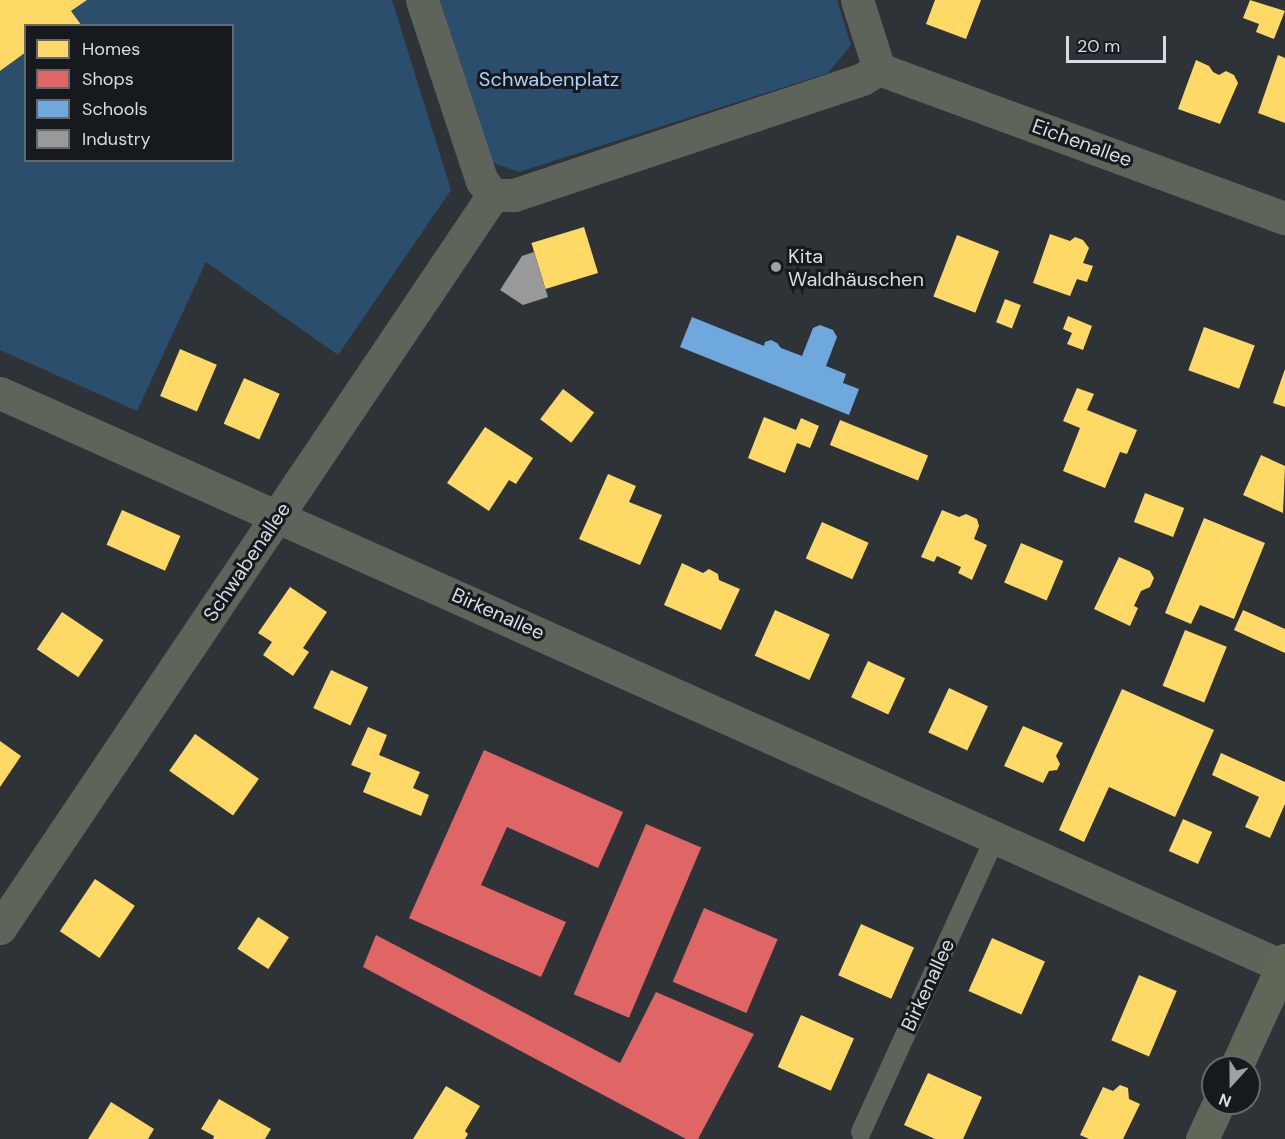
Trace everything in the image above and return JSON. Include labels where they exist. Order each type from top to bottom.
[{"type":"main road","points":[[1241,1055],[1283,963]]},
{"type":"main road","points":[[1202,1139],[1213,1115]]},
{"type":"street","points":[[422,0],[482,181],[493,195],[514,195],[862,79],[879,69],[857,0]]},
{"type":"street","name":"Eichenallee","points":[[879,69],[1285,218]]},
{"type":"street","name":"Schwabenallee","points":[[0,928],[493,195]]},
{"type":"street","name":"Birkenallee","points":[[0,393],[995,838],[1283,963]]},
{"type":"lane","name":"Birkenallee","points":[[861,1132],[995,838]]},
{"type":"green space","points":[[87,0],[392,0],[451,190],[338,355],[206,262],[137,411],[0,350],[0,71],[24,53],[24,162],[234,162],[234,24],[81,24],[71,11]]},
{"type":"green space","name":"Schwabenplatz","points":[[440,0],[837,0],[851,45],[828,73],[519,172],[491,162]]},
{"type":"building: Homes","points":[[0,0],[87,0],[71,11],[81,24],[24,24],[24,53],[0,71]]},
{"type":"building: Homes","points":[[935,0],[981,0],[966,39],[926,24]]},
{"type":"building: Homes","points":[[1250,0],[1285,11],[1274,39],[1256,32],[1259,24],[1243,18]]},
{"type":"building: Homes","points":[[1278,55],[1285,58],[1285,123],[1258,113]]},
{"type":"building: Homes","points":[[1196,60],[1209,66],[1219,75],[1226,71],[1234,75],[1238,83],[1220,124],[1178,109]]},
{"type":"building: Homes","points":[[584,227],[598,273],[545,289],[531,243]]},
{"type":"building: Homes","points":[[1050,234],[1070,241],[1075,237],[1083,240],[1089,248],[1083,263],[1093,266],[1087,282],[1077,279],[1070,296],[1033,283]]},
{"type":"building: Homes","points":[[957,235],[999,251],[975,313],[933,297]]},
{"type":"building: Homes","points":[[1005,299],[1021,305],[1012,328],[996,322]]},
{"type":"building: Homes","points":[[1068,316],[1092,326],[1083,350],[1067,344],[1072,333],[1063,329]]},
{"type":"building: Homes","points":[[1204,327],[1255,345],[1239,389],[1188,370]]},
{"type":"building: Homes","points":[[180,349],[217,365],[197,412],[160,396]]},
{"type":"building: Homes","points":[[1285,369],[1285,407],[1273,403]]},
{"type":"building: Homes","points":[[244,378],[280,394],[259,440],[224,424]]},
{"type":"building: Homes","points":[[1077,388],[1094,394],[1087,410],[1137,430],[1127,454],[1120,452],[1105,488],[1063,471],[1080,428],[1063,421]]},
{"type":"building: Homes","points":[[563,389],[594,412],[571,443],[540,419]]},
{"type":"building: Homes","points":[[764,417],[796,430],[801,418],[819,426],[810,448],[797,443],[785,473],[748,458]]},
{"type":"building: Homes","points":[[840,420],[928,456],[918,481],[830,445]]},
{"type":"building: Homes","points":[[485,427],[533,458],[516,484],[509,480],[489,511],[447,483]]},
{"type":"building: Homes","points":[[1261,455],[1285,466],[1283,513],[1243,495]]},
{"type":"building: Homes","points":[[608,474],[636,486],[629,502],[662,515],[640,565],[579,539]]},
{"type":"building: Homes","points":[[1145,493],[1184,508],[1173,537],[1134,522]]},
{"type":"building: Homes","points":[[122,510],[180,536],[165,571],[107,545]]},
{"type":"building: Homes","points":[[942,510],[959,517],[966,514],[977,519],[979,526],[974,539],[987,545],[972,580],[958,573],[961,567],[937,556],[934,562],[921,557]]},
{"type":"building: Homes","points":[[1204,518],[1265,543],[1234,619],[1200,605],[1191,624],[1165,613]]},
{"type":"building: Homes","points":[[822,522],[869,543],[852,579],[806,559]]},
{"type":"building: Homes","points":[[1021,543],[1063,561],[1047,601],[1004,583]]},
{"type":"building: Homes","points":[[1119,557],[1150,571],[1154,578],[1150,587],[1141,591],[1134,606],[1138,608],[1130,626],[1094,609]]},
{"type":"building: Homes","points":[[682,563],[703,573],[709,569],[718,574],[719,580],[740,589],[721,630],[664,605]]},
{"type":"building: Homes","points":[[290,587],[327,612],[303,648],[309,652],[293,676],[263,655],[272,642],[258,633]]},
{"type":"building: Homes","points":[[775,610],[830,634],[809,680],[755,656]]},
{"type":"building: Homes","points":[[1243,610],[1285,629],[1285,653],[1234,630]]},
{"type":"building: Homes","points":[[62,612],[103,640],[78,677],[37,649]]},
{"type":"building: Homes","points":[[1185,630],[1227,647],[1204,702],[1163,686]]},
{"type":"building: Homes","points":[[868,661],[905,678],[888,715],[851,697]]},
{"type":"building: Homes","points":[[331,670],[368,687],[350,725],[313,708]]},
{"type":"building: Homes","points":[[949,688],[988,706],[967,751],[928,732]]},
{"type":"building: Homes","points":[[1122,689],[1214,730],[1175,817],[1109,787],[1084,842],[1059,830]]},
{"type":"building: Homes","points":[[1023,726],[1063,743],[1056,756],[1060,764],[1057,770],[1049,771],[1043,783],[1004,766]]},
{"type":"building: Homes","points":[[368,727],[387,735],[379,755],[420,772],[413,788],[429,795],[421,816],[363,792],[371,773],[351,765]]},
{"type":"building: Homes","points":[[195,734],[259,779],[233,816],[169,771]]},
{"type":"building: Homes","points":[[0,741],[21,756],[0,787]]},
{"type":"building: Homes","points":[[1221,753],[1285,782],[1285,804],[1270,838],[1245,827],[1259,797],[1212,775]]},
{"type":"building: Homes","points":[[1183,819],[1212,832],[1198,864],[1169,851]]},
{"type":"building: Homes","points":[[95,879],[135,906],[100,958],[60,931]]},
{"type":"building: Homes","points":[[258,917],[289,937],[268,969],[237,949]]},
{"type":"building: Homes","points":[[861,924],[914,948],[891,999],[838,975]]},
{"type":"building: Homes","points":[[992,938],[1045,962],[1021,1015],[968,991]]},
{"type":"building: Homes","points":[[1139,975],[1177,991],[1149,1056],[1111,1040]]},
{"type":"building: Homes","points":[[801,1015],[854,1039],[831,1091],[778,1067]]},
{"type":"building: Homes","points":[[928,1073],[982,1097],[963,1139],[935,1139],[904,1125]]},
{"type":"building: Homes","points":[[1120,1085],[1128,1088],[1129,1099],[1140,1104],[1123,1139],[1089,1139],[1080,1135],[1103,1087],[1113,1091]]},
{"type":"building: Homes","points":[[446,1086],[480,1106],[465,1131],[468,1134],[465,1139],[413,1139]]},
{"type":"building: Homes","points":[[219,1099],[271,1129],[265,1139],[213,1139],[214,1136],[201,1129]]},
{"type":"building: Homes","points":[[111,1102],[154,1129],[148,1139],[88,1139]]},
{"type":"building: Shops","points":[[484,750],[623,812],[598,868],[507,827],[481,885],[566,922],[541,977],[409,918]]},
{"type":"building: Shops","points":[[646,824],[701,847],[629,1018],[574,994]]},
{"type":"building: Shops","points":[[704,908],[778,939],[746,1013],[673,982]]},
{"type":"building: Shops","points":[[376,935],[620,1063],[656,992],[754,1034],[698,1139],[686,1139],[363,967]]},
{"type":"building: Schools","points":[[692,317],[764,346],[765,342],[771,340],[781,348],[802,356],[813,328],[820,325],[833,330],[837,337],[826,366],[846,374],[843,383],[859,389],[849,415],[680,347]]},
{"type":"building: Industry","points":[[534,252],[548,297],[523,305],[500,290],[522,256]]},
{"type":"place","name":"Kita Waldhäuschen","points":[[776,267]]}]
